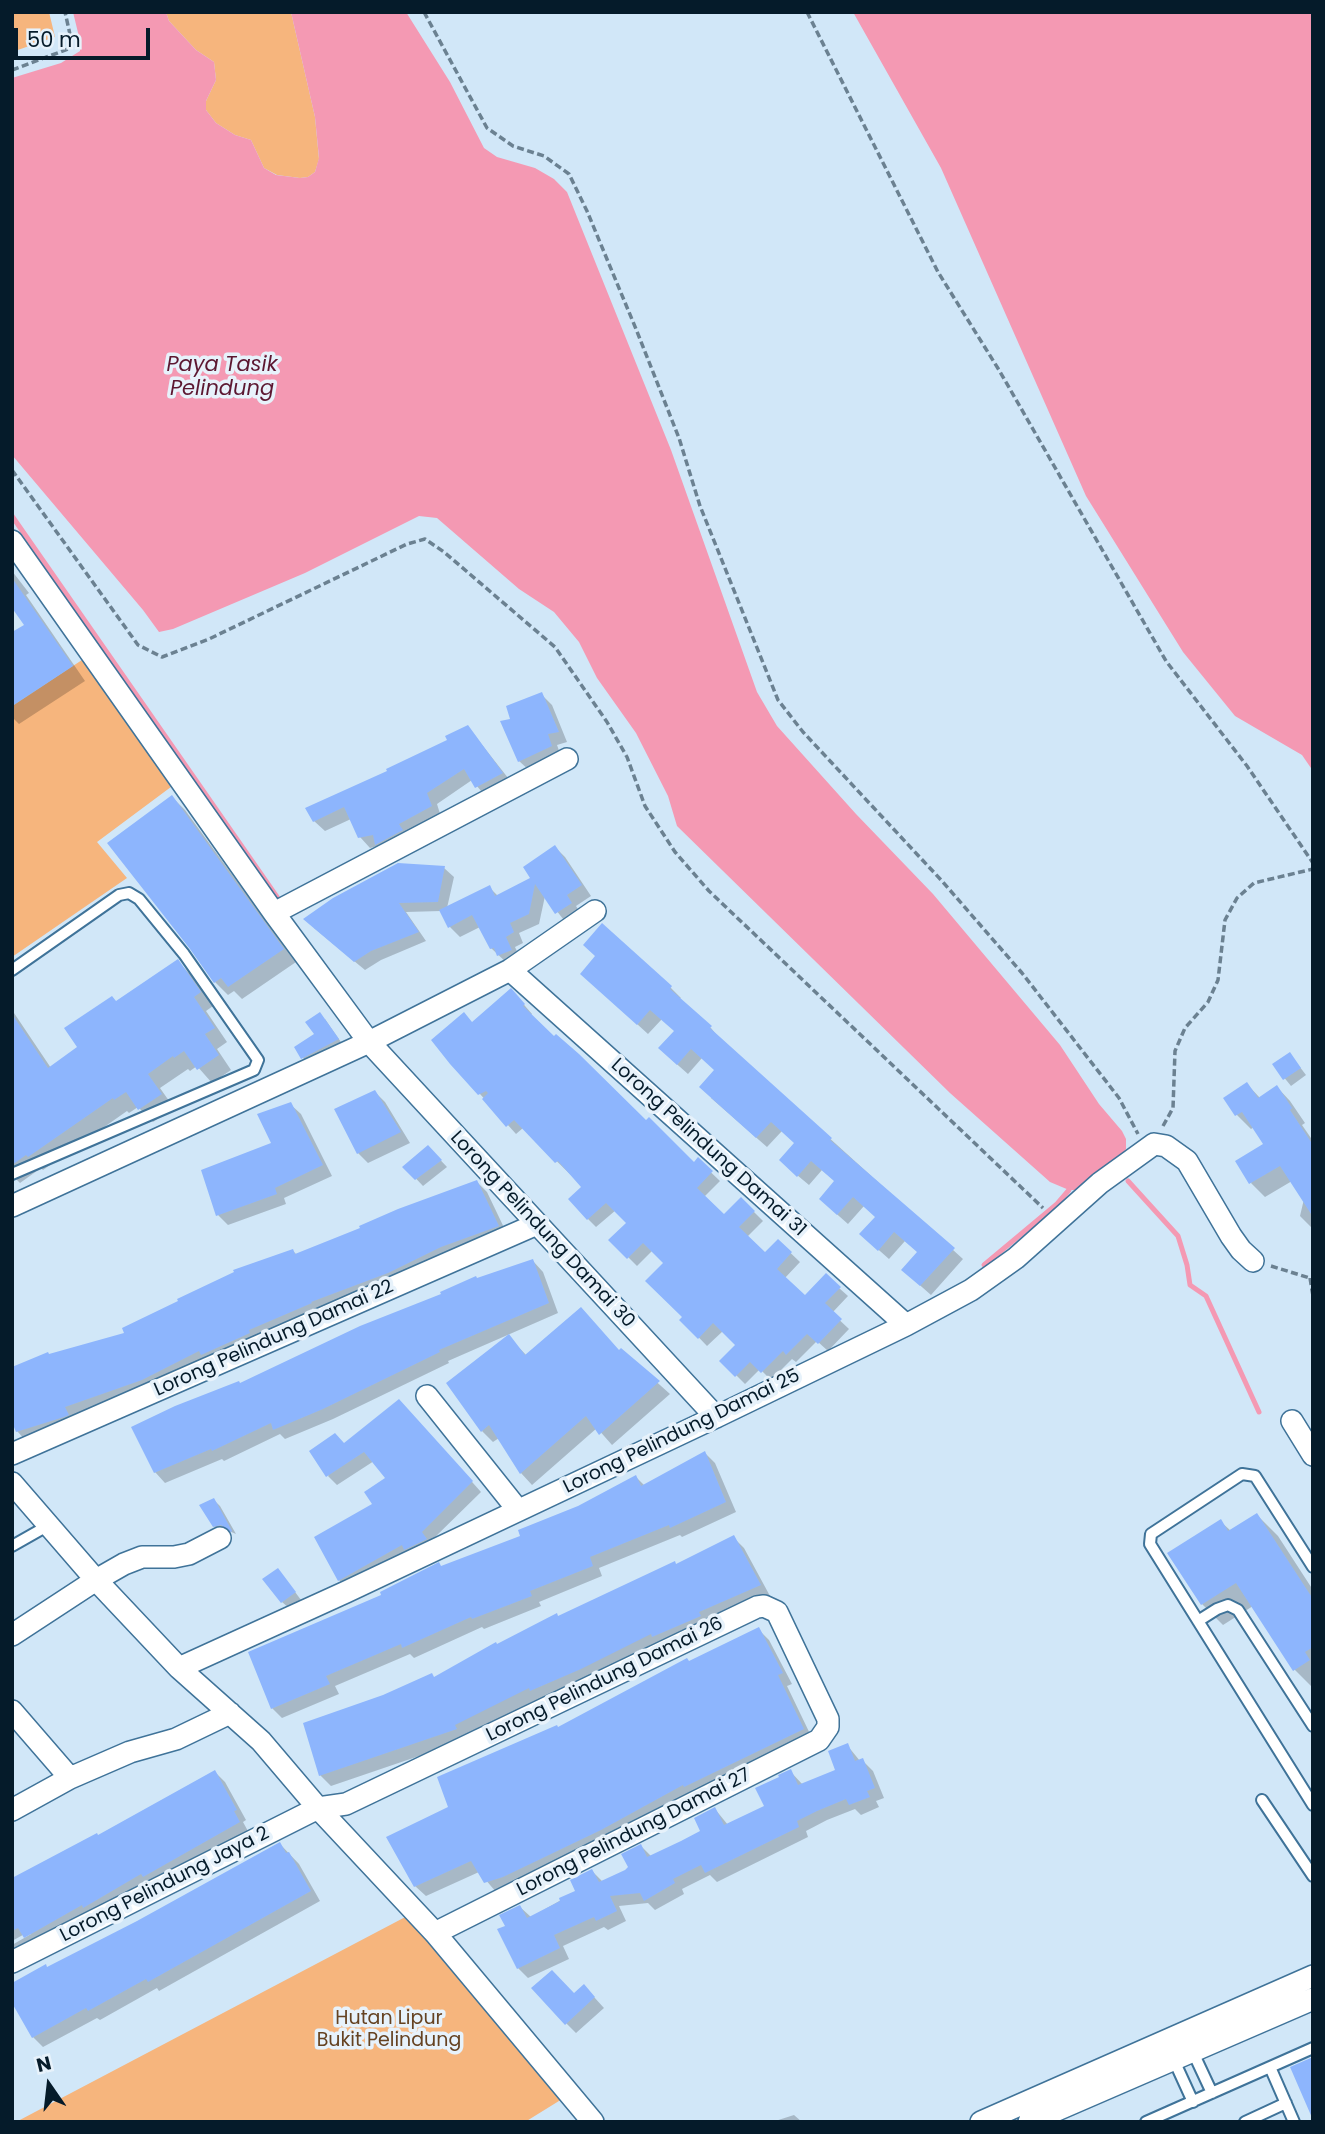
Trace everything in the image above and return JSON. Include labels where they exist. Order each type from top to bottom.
[{"type":"street","name":"Lorong Pelindung Damai 30","points":[[12,541],[274,913],[369,1042],[716,1418]]},
{"type":"street","points":[[274,913],[567,759]]},
{"type":"street","points":[[12,1206],[369,1042],[510,970],[595,911]]},
{"type":"street","name":"Lorong Pelindung Damai 31","points":[[510,970],[906,1325]]},
{"type":"street","points":[[1146,1151],[1166,1146],[1186,1161],[1231,1236],[1253,1261]]},
{"type":"street","name":"Lorong Pelindung Damai 25","points":[[179,1668],[716,1418],[906,1325],[971,1290],[1016,1258],[1100,1183],[1146,1151]]},
{"type":"street","name":"Lorong Pelindung Damai 22","points":[[12,1454],[537,1224]]},
{"type":"street","points":[[427,1396],[518,1510]]},
{"type":"street","points":[[1292,1420],[1313,1455]]},
{"type":"street","points":[[12,1483],[96,1580],[179,1668],[261,1741],[318,1808],[435,1933],[582,2118]]},
{"type":"street","points":[[12,1635],[96,1580],[133,1560],[189,1554],[220,1538]]},
{"type":"street","name":"Lorong Pelindung Damai 26","points":[[318,1808],[346,1804],[757,1607],[764,1606],[777,1612],[828,1719],[828,1727]]},
{"type":"street","points":[[12,1711],[70,1778]]},
{"type":"street","points":[[12,1811],[70,1778],[130,1752],[176,1739],[230,1713]]},
{"type":"street","name":"Lorong Pelindung Damai 27","points":[[435,1933],[819,1740],[828,1727]]},
{"type":"street","name":"Lorong Pelindung Jaya 2","points":[[12,1962],[318,1808]]},
{"type":"street","points":[[1029,2122],[1313,1976]]},
{"type":"street","points":[[981,2122],[1179,2046],[1313,1999]]},
{"type":"lane","points":[[12,970],[119,895],[129,894],[139,899],[184,954],[258,1060],[254,1070],[12,1174]]},
{"type":"lane","points":[[1313,1567],[1255,1476],[1242,1474],[1151,1534],[1150,1544],[1313,1805]]},
{"type":"lane","points":[[12,1546],[49,1525]]},
{"type":"lane","points":[[1198,1621],[1228,1605],[1238,1610],[1313,1726]]},
{"type":"lane","points":[[1262,1800],[1313,1876]]},
{"type":"lane","points":[[1179,2046],[1212,2093]]},
{"type":"lane","points":[[1179,2046],[1193,2102]]},
{"type":"lane","points":[[1146,2122],[1313,2048]]},
{"type":"lane","points":[[1270,2067],[1294,2122]]},
{"type":"lane","points":[[1245,2122],[1286,2103]]},
{"type":"path","points":[[12,70],[68,49],[71,38],[65,12]]},
{"type":"path","points":[[424,12],[487,128],[513,146],[544,156],[569,174],[636,329],[679,438],[700,506],[778,700],[803,732],[942,881],[1022,973],[1119,1098],[1139,1132],[1146,1151]]},
{"type":"path","points":[[807,12],[939,272],[999,370],[1166,661],[1247,766],[1313,863]]},
{"type":"path","points":[[1146,1151],[1173,1108],[1175,1051],[1185,1028],[1208,1002],[1218,980],[1225,920],[1237,898],[1254,883],[1313,869]]},
{"type":"path","points":[[1253,1261],[1312,1279],[1313,1296]]},
{"type":"green space","points":[[12,12],[49,12],[55,37],[12,52]]},
{"type":"green space","points":[[166,12],[291,12],[315,117],[319,159],[315,172],[300,178],[277,175],[264,168],[251,140],[235,135],[216,123],[206,110],[206,101],[216,80],[214,62],[196,50],[169,21]]},
{"type":"green space","points":[[85,658],[179,781],[97,842],[127,878],[12,957],[12,704]]},
{"type":"green space","name":"Hutan Lipur Bukit Pelindung","points":[[411,1914],[567,2096],[525,2122],[16,2122]]},
{"type":"water","name":"Paya Tasik Pelindung","points":[[73,12],[166,12],[169,21],[196,50],[214,62],[216,80],[206,101],[206,110],[216,123],[235,135],[251,140],[264,168],[276,175],[300,178],[315,172],[319,158],[315,117],[291,12],[406,12],[450,82],[484,148],[497,157],[535,168],[554,179],[567,192],[671,450],[757,692],[777,726],[933,894],[1060,1045],[1099,1104],[1122,1131],[1126,1139],[1126,1149],[1118,1159],[1077,1190],[1069,1190],[1050,1182],[950,1093],[677,826],[668,796],[636,733],[597,678],[579,642],[554,612],[519,589],[437,518],[419,516],[305,573],[173,629],[159,632],[12,455],[12,78],[61,63],[80,51]]},
{"type":"water","points":[[853,12],[1313,12],[1313,771],[1302,755],[1235,716],[1183,652],[1086,496],[941,168]]},
{"type":"building","points":[[12,578],[73,666],[12,706],[12,632],[24,625],[12,608]]},
{"type":"building","points":[[542,692],[559,732],[548,734],[552,746],[518,762],[500,721],[510,719],[506,706]]},
{"type":"building","points":[[468,725],[503,773],[475,788],[464,769],[427,793],[432,806],[399,824],[403,830],[375,845],[373,835],[358,838],[344,807],[313,822],[305,808],[387,771],[386,769],[447,740],[445,736]]},
{"type":"building","points":[[172,795],[284,949],[228,987],[221,978],[214,983],[107,843]]},
{"type":"building","points":[[555,845],[582,885],[567,895],[572,903],[555,914],[535,884],[529,914],[510,923],[514,932],[506,937],[512,950],[497,956],[494,948],[490,949],[472,915],[448,928],[439,910],[490,885],[495,896],[530,878],[523,867]]},
{"type":"building","points":[[398,863],[445,866],[438,902],[399,903],[419,932],[371,951],[354,962],[303,919],[333,898]]},
{"type":"building","points":[[602,923],[672,986],[670,989],[712,1026],[710,1028],[832,1138],[830,1140],[955,1248],[920,1286],[901,1270],[917,1252],[894,1232],[878,1251],[859,1234],[875,1217],[853,1197],[837,1215],[819,1199],[834,1181],[811,1161],[797,1177],[779,1160],[794,1143],[771,1122],[756,1138],[699,1087],[714,1070],[691,1049],[677,1065],[658,1048],[674,1031],[650,1010],[637,1025],[580,974],[595,956],[583,945]]},
{"type":"building","points":[[178,959],[201,992],[194,997],[215,1028],[205,1034],[219,1055],[197,1070],[184,1051],[174,1058],[173,1056],[148,1074],[162,1094],[138,1110],[126,1092],[114,1100],[113,1098],[28,1157],[26,1155],[12,1165],[12,1014],[48,1068],[77,1047],[64,1028],[112,996],[116,1001]]},
{"type":"building","points":[[511,988],[525,1004],[523,1006],[554,1036],[556,1034],[579,1054],[646,1120],[649,1117],[694,1162],[698,1157],[713,1171],[697,1188],[724,1214],[741,1197],[755,1211],[739,1227],[765,1252],[778,1239],[792,1252],[777,1269],[805,1295],[826,1273],[841,1287],[825,1303],[842,1319],[818,1344],[807,1334],[786,1355],[783,1351],[761,1373],[750,1362],[735,1377],[719,1361],[735,1345],[713,1323],[698,1339],[679,1320],[682,1317],[645,1281],[663,1263],[643,1243],[627,1259],[608,1240],[626,1223],[606,1203],[587,1220],[568,1199],[581,1187],[558,1161],[555,1163],[514,1120],[506,1127],[482,1099],[488,1093],[486,1091],[478,1095],[450,1064],[431,1040],[464,1012],[472,1022]]},
{"type":"building","points":[[320,1012],[339,1039],[301,1059],[294,1047],[314,1034],[305,1022]]},
{"type":"building","points":[[1290,1052],[1301,1068],[1283,1080],[1272,1064]]},
{"type":"building","points":[[1247,1082],[1258,1098],[1277,1085],[1313,1145],[1313,1217],[1280,1166],[1249,1184],[1235,1161],[1263,1144],[1242,1112],[1235,1116],[1223,1098]]},
{"type":"building","points":[[375,1090],[401,1132],[357,1154],[334,1109]]},
{"type":"building","points":[[291,1102],[323,1165],[275,1188],[277,1194],[216,1216],[201,1170],[271,1143],[257,1114]]},
{"type":"building","points":[[428,1145],[442,1160],[415,1180],[402,1167]]},
{"type":"building","points":[[477,1180],[499,1226],[441,1247],[388,1273],[311,1302],[249,1330],[250,1333],[201,1355],[199,1351],[142,1380],[65,1407],[69,1415],[16,1432],[12,1422],[12,1367],[48,1352],[49,1354],[124,1333],[122,1328],[234,1272],[233,1270],[293,1249],[295,1254],[360,1228],[359,1226],[398,1209]]},
{"type":"building","points":[[533,1259],[549,1303],[439,1350],[440,1352],[323,1409],[273,1430],[271,1423],[212,1451],[211,1449],[154,1473],[131,1427],[175,1406],[239,1381],[240,1383],[360,1326],[441,1294],[440,1292],[476,1276],[477,1278]]},
{"type":"building","points":[[581,1307],[619,1350],[621,1348],[660,1381],[599,1435],[586,1416],[520,1474],[489,1425],[481,1432],[446,1383],[509,1334],[525,1355]]},
{"type":"building","points":[[399,1399],[473,1481],[422,1532],[427,1539],[404,1550],[402,1545],[338,1581],[314,1537],[372,1504],[364,1492],[385,1478],[364,1452],[326,1477],[309,1451],[335,1433],[344,1443]]},
{"type":"building","points":[[705,1451],[726,1502],[670,1528],[669,1525],[590,1557],[593,1566],[530,1591],[532,1596],[472,1619],[471,1617],[402,1648],[401,1644],[326,1676],[330,1684],[271,1709],[248,1652],[381,1595],[380,1592],[439,1562],[441,1566],[520,1536],[518,1530],[578,1506],[636,1475],[641,1486]]},
{"type":"building","points":[[214,1498],[231,1532],[221,1525],[213,1527],[199,1505]]},
{"type":"building","points":[[1257,1513],[1313,1599],[1313,1647],[1305,1652],[1310,1660],[1293,1671],[1236,1583],[1201,1605],[1167,1553],[1221,1519],[1228,1531]]},
{"type":"building","points":[[734,1535],[761,1585],[699,1612],[701,1616],[652,1637],[651,1634],[530,1691],[529,1688],[455,1725],[457,1729],[319,1776],[303,1723],[383,1695],[432,1673],[434,1677],[496,1642],[497,1644],[557,1613],[558,1616]]},
{"type":"building","points":[[278,1568],[296,1592],[281,1603],[262,1579]]},
{"type":"building","points":[[759,1627],[783,1673],[778,1675],[804,1729],[684,1787],[683,1785],[601,1830],[503,1877],[484,1883],[471,1861],[414,1887],[386,1837],[448,1807],[437,1777],[557,1725],[558,1727],[687,1658],[689,1661]]},
{"type":"building","points":[[848,1743],[855,1761],[863,1758],[875,1788],[867,1791],[870,1797],[849,1805],[846,1799],[817,1811],[797,1821],[799,1827],[705,1873],[701,1865],[673,1879],[675,1883],[644,1901],[640,1893],[610,1896],[617,1911],[596,1921],[594,1917],[554,1935],[560,1948],[517,1969],[497,1929],[505,1926],[499,1915],[520,1905],[527,1918],[575,1891],[570,1880],[592,1869],[599,1882],[625,1870],[628,1867],[621,1854],[641,1844],[647,1857],[681,1841],[700,1831],[694,1818],[715,1807],[724,1825],[764,1806],[755,1788],[791,1769],[798,1785],[835,1770],[828,1751]]},
{"type":"building","points":[[215,1770],[237,1810],[234,1811],[240,1822],[143,1877],[141,1874],[24,1938],[18,1928],[12,1931],[12,1878],[97,1833],[98,1835]]},
{"type":"building","points":[[280,1842],[286,1853],[289,1852],[311,1891],[148,1982],[146,1979],[32,2038],[12,2003],[12,1983],[137,1921]]},
{"type":"building","points":[[552,1970],[574,1993],[584,1984],[595,1997],[565,2025],[531,1988]]},
{"type":"building","points":[[1313,2057],[1313,2120],[1290,2067]]},
{"type":"waterway","points":[[12,516],[277,897]]},
{"type":"waterway","points":[[1128,1181],[1178,1236],[1190,1285],[1206,1296],[1259,1412]]},
{"type":"waterway","points":[[984,1265],[1057,1204],[1069,1190]]}]
